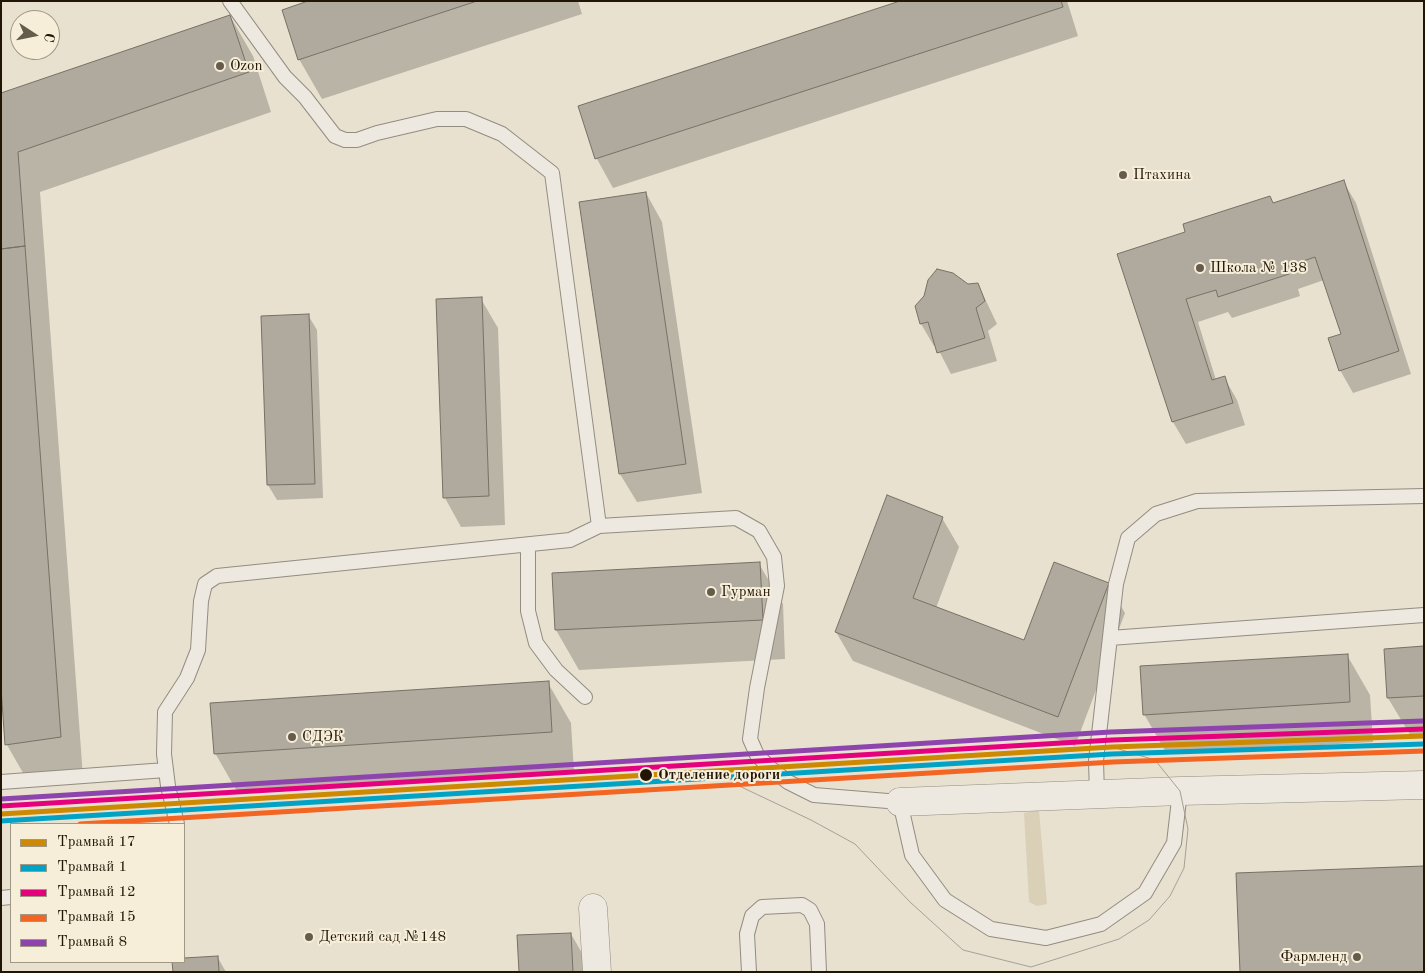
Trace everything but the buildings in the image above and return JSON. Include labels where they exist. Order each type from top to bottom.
[{"type":"street","points":[[900,802],[1180,791],[1424,785]]},
{"type":"street","points":[[593,908],[597,972]]},
{"type":"lane","points":[[230,1],[285,77],[305,98],[335,136],[345,140],[357,140],[377,133],[438,119],[466,119],[502,134],[552,173],[599,526]]},
{"type":"lane","points":[[1097,794],[1096,761],[1116,584],[1128,538],[1156,514],[1197,501],[1424,496]]},
{"type":"lane","points":[[177,823],[166,770],[165,712],[187,678],[198,650],[204,584],[217,576],[470,549],[528,546],[570,540],[599,526],[736,518],[759,531],[774,557],[776,586],[752,716],[750,739],[757,755],[788,782],[814,795],[900,802],[912,855],[945,900],[991,929],[1046,938],[1101,924],[1145,893],[1174,843],[1180,791]]},
{"type":"lane","points":[[528,546],[528,611],[536,643],[556,670],[585,697]]},
{"type":"lane","points":[[1110,638],[1424,615]]},
{"type":"lane","points":[[1,782],[166,770]]},
{"type":"lane","points":[[749,972],[747,934],[752,916],[762,907],[802,905],[810,910],[817,924],[819,972]]},
{"type":"shaded area","points":[[1039,810],[1047,904],[1037,906],[1029,902],[1024,813]]},
{"type":"tram line","name":"8","points":[[1,799],[1111,732],[1423,721]]},
{"type":"tram line","name":"12","points":[[1,806],[1112,740],[1424,729]]},
{"type":"tram line","name":"17","points":[[1,814],[1112,747],[1424,736]]},
{"type":"tram line","name":"1","points":[[1,821],[1112,754],[1424,744]]},
{"type":"tram line","points":[[735,784],[811,820],[855,844],[910,902],[963,950],[1031,967],[1119,939],[1149,920],[1170,896],[1184,868],[1188,829],[1180,791],[1155,760],[1112,747]]},
{"type":"tram line","name":"15","points":[[97,823],[1113,762],[1424,751]]},
{"type":"place","name":"Ozon","points":[[220,66]]},
{"type":"place","name":"Птахина","points":[[1123,175]]},
{"type":"place","name":"Школа № 138","points":[[1200,268]]},
{"type":"place","name":"Гурман","points":[[711,592]]},
{"type":"place","name":"СДЭК","points":[[292,737]]},
{"type":"place","name":"Отделение дороги","points":[[646,775]]},
{"type":"place","name":"Детский сад №148","points":[[309,937]]},
{"type":"place","name":"Фармленд","points":[[1357,957]]}]
